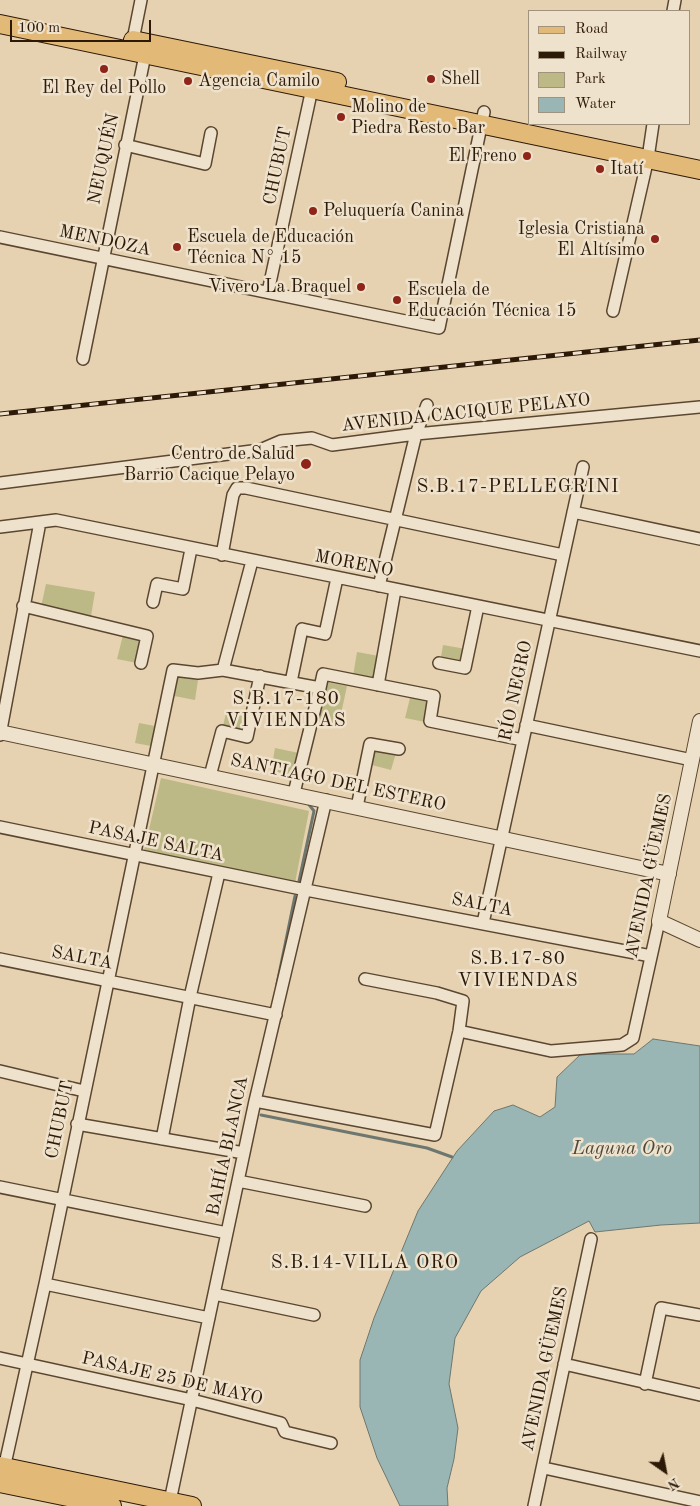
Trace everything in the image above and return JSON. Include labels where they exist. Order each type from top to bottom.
[{"type":"main road","points":[[0,14],[133,40],[314,84]]},
{"type":"main road","points":[[0,24],[145,55],[314,84],[648,152],[700,158]]},
{"type":"main road","points":[[483,118],[528,122]]},
{"type":"main road","points":[[543,125],[648,152],[700,170]]},
{"type":"main road","points":[[1,1475],[192,1506]]},
{"type":"main road","points":[[1,1475],[112,1506]]},
{"type":"street","points":[[141,0],[133,40],[145,55]]},
{"type":"street","name":"NEUQUÉN","points":[[83,359],[125,145],[145,55]]},
{"type":"street","name":"CHUBUT","points":[[268,292],[314,84]]},
{"type":"street","name":"MENDOZA","points":[[0,237],[439,328],[483,118]]},
{"type":"street","points":[[613,311],[653,125]]},
{"type":"street","points":[[125,145],[205,164],[211,133]]},
{"type":"street","points":[[379,586],[416,434],[427,405]]},
{"type":"street","name":"AVENIDA CACIQUE PELAYO","points":[[0,483],[260,450],[281,441],[312,438],[332,445],[416,434],[700,407]]},
{"type":"street","name":"RÍO NEGRO","points":[[483,923],[583,467]]},
{"type":"street","points":[[222,555],[233,495],[237,488],[246,488],[563,555]]},
{"type":"street","points":[[572,512],[700,539]]},
{"type":"street","name":"MORENO","points":[[0,527],[56,520],[191,549],[700,651]]},
{"type":"street","points":[[0,733],[40,522]]},
{"type":"street","points":[[153,602],[157,584],[183,589],[191,549]]},
{"type":"street","points":[[252,561],[223,670],[320,688]]},
{"type":"street","points":[[290,682],[302,629],[325,634],[337,578]]},
{"type":"street","points":[[378,685],[395,590]]},
{"type":"street","points":[[23,606],[146,636],[142,664]]},
{"type":"street","points":[[439,663],[465,668],[478,606]]},
{"type":"street","name":"CHUBUT","points":[[1,1475],[45,1284],[172,670],[198,673],[223,670]]},
{"type":"street","points":[[294,794],[323,674],[434,696],[430,721],[523,740]]},
{"type":"street","points":[[210,776],[222,732],[247,737],[260,676]]},
{"type":"street","name":"AVENIDA GÜEMES","points":[[459,1031],[551,1051],[622,1045],[633,1038],[700,721]]},
{"type":"street","points":[[526,724],[692,760]]},
{"type":"street","name":"SANTIAGO DEL ESTERO","points":[[0,733],[326,800],[669,874]]},
{"type":"street","points":[[357,807],[370,744],[399,749]]},
{"type":"street","name":"BAHÍA BLANCA","points":[[170,1501],[255,1101],[326,800]]},
{"type":"street","name":"PASAJE SALTA","points":[[0,827],[306,890]]},
{"type":"street","points":[[162,1139],[190,997],[219,873]]},
{"type":"street","name":"SALTA","points":[[306,890],[651,956]]},
{"type":"street","points":[[659,921],[700,940]]},
{"type":"street","name":"SALTA","points":[[0,959],[276,1015]]},
{"type":"street","points":[[255,1101],[436,1135],[459,1031],[463,1001],[365,979]]},
{"type":"street","points":[[0,1071],[84,1091]]},
{"type":"street","points":[[77,1124],[244,1152]]},
{"type":"street","points":[[238,1181],[365,1206]]},
{"type":"street","points":[[0,1188],[227,1233]]},
{"type":"street","name":"AVENIDA GÜEMES","points":[[534,1506],[544,1468],[591,1239]]},
{"type":"street","points":[[45,1284],[209,1318]]},
{"type":"street","points":[[214,1294],[314,1315]]},
{"type":"street","points":[[645,1384],[661,1308],[700,1316]]},
{"type":"street","name":"PASAJE 25 DE MAYO","points":[[0,1358],[192,1400],[281,1423],[285,1432],[330,1443]]},
{"type":"street","points":[[564,1364],[700,1395]]},
{"type":"street","points":[[544,1468],[700,1502]]},
{"type":"green space","points":[[46,584],[95,592],[91,616],[41,607]]},
{"type":"green space","points":[[123,635],[143,640],[137,663],[117,659]]},
{"type":"green space","points":[[443,645],[466,649],[463,667],[440,663]]},
{"type":"green space","points":[[357,652],[379,656],[375,680],[353,676]]},
{"type":"green space","points":[[177,676],[198,680],[195,700],[174,696]]},
{"type":"green space","points":[[327,682],[347,686],[338,728],[318,724]]},
{"type":"green space","points":[[411,694],[431,698],[425,722],[405,718]]},
{"type":"green space","points":[[226,713],[248,717],[244,735],[222,730]]},
{"type":"green space","points":[[139,723],[155,726],[151,746],[135,743]]},
{"type":"green space","points":[[372,747],[396,753],[391,770],[368,764]]},
{"type":"green space","points":[[275,748],[299,753],[294,775],[271,771]]},
{"type":"green space","points":[[161,778],[309,811],[295,883],[144,851]]},
{"type":"water","name":"Laguna Oro","points":[[653,1039],[700,1046],[700,1223],[595,1232],[589,1221],[520,1257],[481,1291],[455,1338],[449,1384],[458,1428],[454,1459],[447,1488],[448,1506],[400,1506],[377,1458],[360,1407],[360,1360],[374,1318],[418,1211],[457,1151],[494,1111],[513,1105],[540,1117],[555,1107],[557,1077],[581,1054],[634,1054]]},
{"type":"waterway","points":[[299,881],[314,811],[307,802]]},
{"type":"waterway","points":[[277,984],[295,896]]},
{"type":"waterway","points":[[261,1115],[427,1148],[452,1157]]},
{"type":"railway","points":[[0,414],[700,340]]},
{"type":"place","name":"El Rey del Pollo","points":[[104,69]]},
{"type":"place","name":"Shell","points":[[431,79]]},
{"type":"place","name":"Agencia Camilo","points":[[188,81]]},
{"type":"place","name":"Molino de Piedra Resto Bar","points":[[341,117]]},
{"type":"place","name":"El Freno","points":[[527,156]]},
{"type":"place","name":"Itatí","points":[[600,169]]},
{"type":"place","name":"Peluquería Canina","points":[[313,211]]},
{"type":"place","name":"Iglesia Cristiana El Altísimo","points":[[655,239]]},
{"type":"place","name":"Escuela de Educación Técnica N° 15","points":[[177,247]]},
{"type":"place","name":"Vivero La Braquel","points":[[361,287]]},
{"type":"place","name":"Escuela de Educación Técnica 15","points":[[397,300]]},
{"type":"place","name":"Centro de Salud Barrio Cacique Pelayo","points":[[306,464]]},
{"type":"district","name":"S.B.17-PELLEGRINI","points":[[518,487]]},
{"type":"district","name":"S.B.17-180 VIVIENDAS","points":[[286,710]]},
{"type":"district","name":"S.B.17-80 VIVIENDAS","points":[[518,970]]},
{"type":"district","name":"S.B.14-VILLA ORO","points":[[365,1263]]}]
